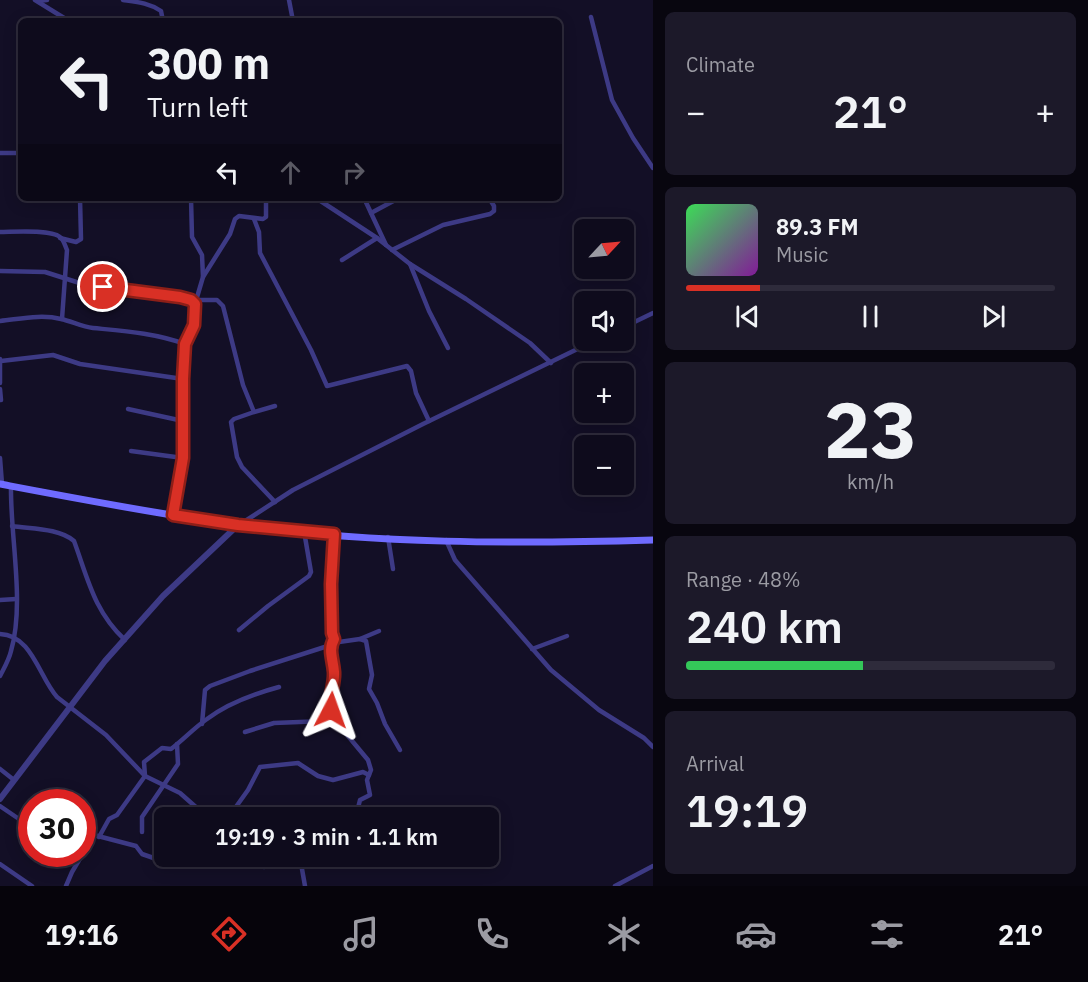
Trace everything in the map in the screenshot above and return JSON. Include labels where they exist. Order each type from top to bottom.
[{"type":"main road","points":[[1,484],[238,525],[334,534],[446,540],[653,540]]},
{"type":"street","points":[[37,1],[47,0]]},
{"type":"street","points":[[123,0],[148,3],[161,10],[162,18]]},
{"type":"street","points":[[289,0],[292,18]]},
{"type":"street","points":[[37,1],[64,18]]},
{"type":"street","points":[[591,17],[612,100],[653,168]]},
{"type":"street","points":[[0,153],[18,153]]},
{"type":"street","points":[[0,232],[52,234],[76,242],[81,240],[80,201]]},
{"type":"street","points":[[191,201],[192,237],[202,255],[203,277]]},
{"type":"street","points":[[173,515],[183,458],[185,344],[194,325],[194,301],[203,277],[230,234],[235,219],[239,216],[254,219],[266,217],[266,201]]},
{"type":"street","points":[[321,201],[377,238],[410,264],[530,343],[551,363]]},
{"type":"street","points":[[365,201],[389,248]]},
{"type":"street","points":[[371,213],[393,201]]},
{"type":"street","points":[[389,248],[443,225],[490,214],[494,206],[491,201]]},
{"type":"street","points":[[254,219],[259,232],[260,253],[311,350],[327,386],[407,366],[411,371],[416,393],[429,421]]},
{"type":"street","points":[[60,238],[67,250],[63,276],[62,319]]},
{"type":"street","points":[[342,260],[377,238]]},
{"type":"street","points":[[410,264],[448,348]]},
{"type":"street","points":[[0,271],[45,272],[89,285],[180,297],[194,301],[217,300],[223,306],[228,318],[243,385],[254,412]]},
{"type":"street","points":[[634,322],[653,313]]},
{"type":"street","points":[[0,321],[43,316],[92,328],[109,328],[154,335],[185,344]]},
{"type":"street","points":[[0,799],[124,640],[163,596],[238,525],[293,490],[574,351]]},
{"type":"street","points":[[0,383],[0,360],[53,355],[81,364],[183,379]]},
{"type":"street","points":[[0,389],[1,400]]},
{"type":"street","points":[[275,406],[231,422],[237,457],[248,475],[275,502]]},
{"type":"street","points":[[128,409],[183,421]]},
{"type":"street","points":[[132,451],[183,458]]},
{"type":"street","points":[[0,458],[1,484]]},
{"type":"street","points":[[0,676],[11,650],[16,617],[11,486]]},
{"type":"street","points":[[12,526],[60,533],[74,541],[93,597],[124,640]]},
{"type":"street","points":[[239,630],[309,576],[311,572],[304,531]]},
{"type":"street","points":[[334,534],[331,584],[332,633],[337,640]]},
{"type":"street","points":[[388,537],[393,570]]},
{"type":"street","points":[[446,540],[456,560],[551,670],[599,710],[644,738],[653,747]]},
{"type":"street","points":[[0,600],[16,599]]},
{"type":"street","points":[[202,724],[205,690],[210,686],[250,670],[331,645],[337,640],[360,639],[379,631]]},
{"type":"street","points":[[0,634],[10,634],[22,644],[32,655],[51,691],[69,708],[106,735],[145,776],[180,793],[196,807]]},
{"type":"street","points":[[532,649],[567,636]]},
{"type":"street","points":[[360,639],[366,641],[370,659],[372,675],[369,688],[400,750]]},
{"type":"street","points":[[11,650],[22,644]]},
{"type":"street","points":[[331,645],[334,672],[329,702],[331,710],[343,730],[368,760],[370,770],[367,780],[370,795],[360,800],[358,807]]},
{"type":"street","points":[[99,837],[109,819],[117,815],[145,776],[144,762],[150,756],[162,748],[171,749],[202,724],[235,703],[254,693],[279,687]]},
{"type":"street","points":[[245,732],[274,723],[325,721],[331,710]]},
{"type":"street","points":[[142,832],[142,817],[178,764],[177,744]]},
{"type":"street","points":[[236,807],[260,767],[298,764],[318,776],[333,780],[363,772],[369,775]]},
{"type":"street","points":[[0,769],[14,780]]},
{"type":"street","points":[[0,806],[18,818]]},
{"type":"street","points":[[96,836],[136,846],[142,854],[154,858]]},
{"type":"street","points":[[0,864],[32,886]]},
{"type":"street","points":[[615,886],[653,866]]},
{"type":"street","points":[[66,886],[74,867]]},
{"type":"street","points":[[302,867],[305,886]]},
{"type":"route","points":[[103,287],[180,297],[191,300],[195,304],[194,325],[185,344],[183,458],[173,515],[238,525],[334,534],[331,584],[334,639],[331,645],[331,658],[334,672],[329,702],[331,710]]}]
